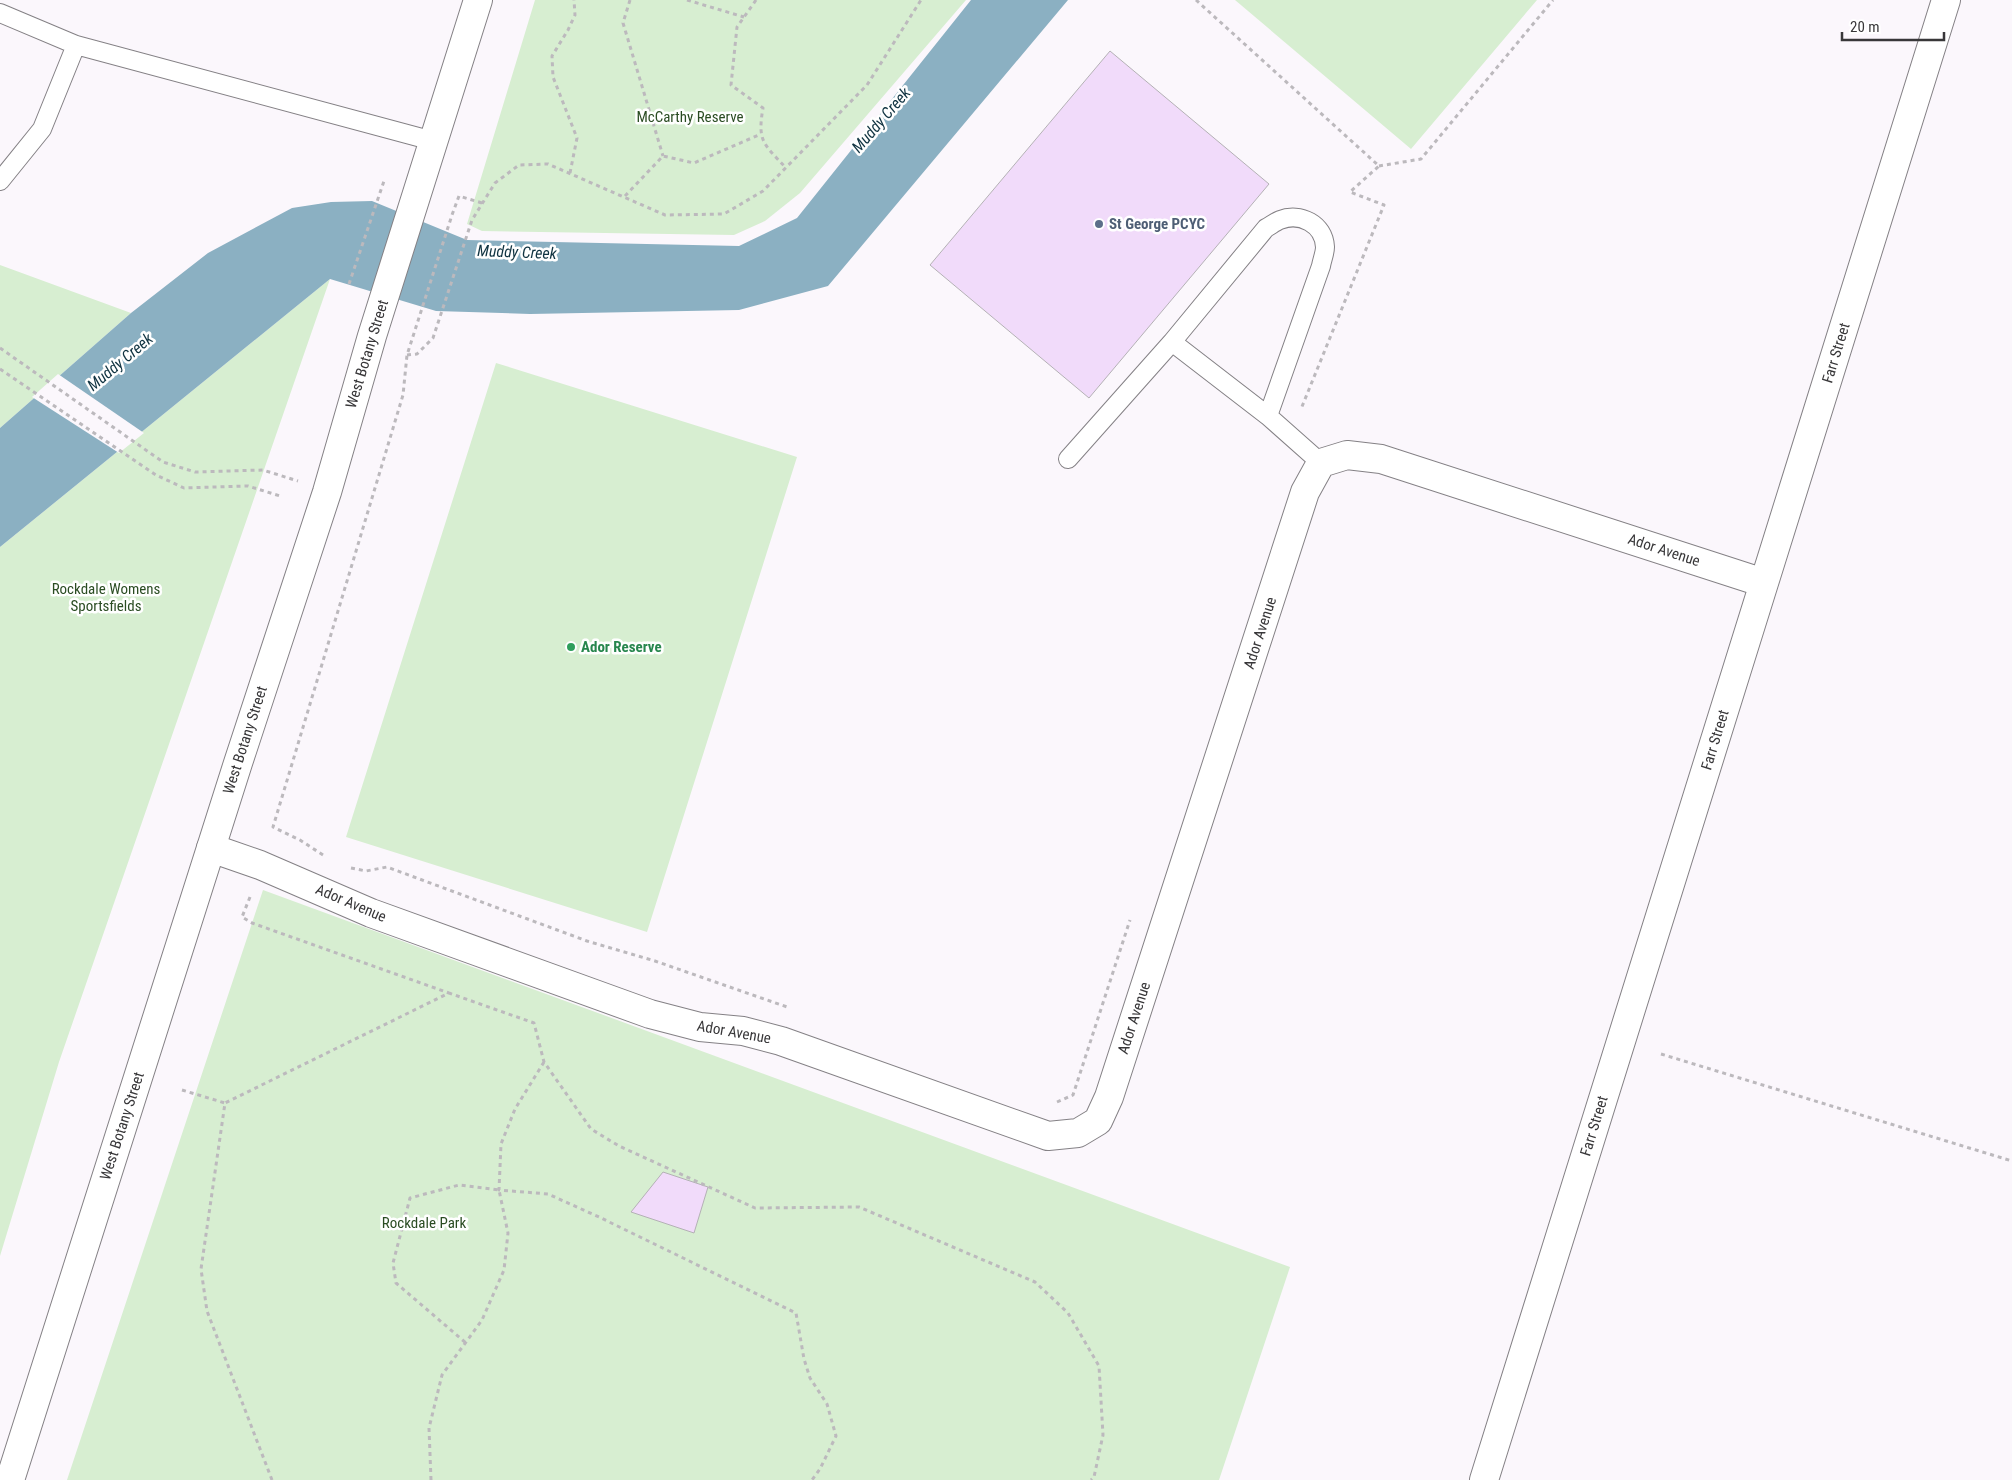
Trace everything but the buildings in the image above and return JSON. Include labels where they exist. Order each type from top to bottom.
[{"type":"street","name":"West Botany Street","points":[[10,1480],[211,848],[327,492],[372,336],[478,0]]},
{"type":"street","name":"Farr Street","points":[[1484,1480],[1946,0]]},
{"type":"street","name":"Ador Avenue","points":[[211,848],[260,864],[371,913],[650,1014],[700,1027],[743,1031],[781,1041],[1048,1136],[1078,1133],[1098,1121],[1109,1097],[1305,492],[1321,462],[1347,455],[1381,459],[1764,583]]},
{"type":"lane","points":[[0,13],[76,45],[281,102],[433,141]]},
{"type":"lane","points":[[0,181],[42,129],[76,45]]},
{"type":"lane","points":[[1068,459],[1172,342],[1266,228],[1280,220],[1296,218],[1314,222],[1323,234],[1325,248],[1321,266],[1268,416]]},
{"type":"lane","points":[[1172,342],[1268,416],[1321,462]]},
{"type":"path","points":[[570,173],[577,138],[553,77],[552,56],[575,15],[574,0]]},
{"type":"path","points":[[630,0],[623,22],[663,156]]},
{"type":"path","points":[[687,0],[744,17]]},
{"type":"path","points":[[756,0],[737,27],[731,84],[763,108],[760,127],[763,143],[786,168]]},
{"type":"path","points":[[407,355],[417,354],[433,338],[472,220],[495,183],[519,165],[548,164],[665,214],[724,214],[763,191],[866,85],[921,0]]},
{"type":"path","points":[[1196,0],[1379,166]]},
{"type":"path","points":[[1291,436],[1384,205],[1350,192],[1379,166],[1421,159],[1553,0]]},
{"type":"path","points":[[663,156],[694,163],[761,134]]},
{"type":"path","points":[[625,196],[663,156]]},
{"type":"path","points":[[350,284],[384,181]]},
{"type":"path","points":[[327,858],[300,840],[273,828],[403,395],[407,355],[452,216],[459,196],[482,203]]},
{"type":"path","points":[[0,348],[163,462],[196,472],[263,470],[286,476],[327,492]]},
{"type":"path","points":[[0,369],[156,475],[184,488],[248,486],[280,496]]},
{"type":"path","points":[[345,866],[366,871],[387,868],[587,941],[655,961],[795,1010]]},
{"type":"path","points":[[250,897],[242,917],[252,923],[534,1023],[544,1062],[591,1129],[619,1146],[755,1208],[859,1207],[1035,1282],[1068,1313],[1098,1366],[1103,1435],[1094,1477],[1091,1480]]},
{"type":"path","points":[[1056,1103],[1073,1095],[1132,915]]},
{"type":"path","points":[[182,1090],[225,1103],[449,993]]},
{"type":"path","points":[[1661,1054],[2012,1161]]},
{"type":"path","points":[[430,1480],[429,1428],[442,1375],[482,1320],[504,1270],[508,1233],[499,1190],[501,1144],[515,1109],[544,1062]]},
{"type":"path","points":[[225,1103],[200,1269],[206,1311],[272,1480]]},
{"type":"path","points":[[466,1343],[396,1283],[393,1263],[410,1198],[459,1185],[548,1194],[796,1313],[804,1359],[810,1378],[827,1404],[836,1436],[820,1469],[812,1480]]},
{"type":"green space","name":"McCarthy Reserve","points":[[535,0],[966,0],[800,193],[765,221],[734,235],[482,231],[467,224]]},
{"type":"green space","points":[[1235,0],[1537,0],[1411,149]]},
{"type":"green space","points":[[0,265],[131,313],[0,428]]},
{"type":"green space","name":"Rockdale Womens Sportsfields","points":[[330,279],[59,1062],[0,1256],[0,547]]},
{"type":"green space","name":"Ador Reserve","points":[[496,363],[797,457],[647,932],[346,837]]},
{"type":"green space","name":"Rockdale Park","points":[[263,890],[1290,1267],[1219,1480],[67,1480]]},
{"type":"water","name":"Muddy Creek","points":[[971,0],[1068,0],[828,286],[739,310],[530,314],[436,311],[330,279],[0,547],[0,428],[131,313],[208,253],[292,208],[331,202],[372,201],[467,240],[739,246],[797,218]]},
{"type":"pier","points":[[58,374],[144,433],[119,453],[32,397]]},
{"type":"place","name":"St George PCYC","points":[[1099,224]]},
{"type":"place","name":"Ador Reserve","points":[[571,647]]}]
